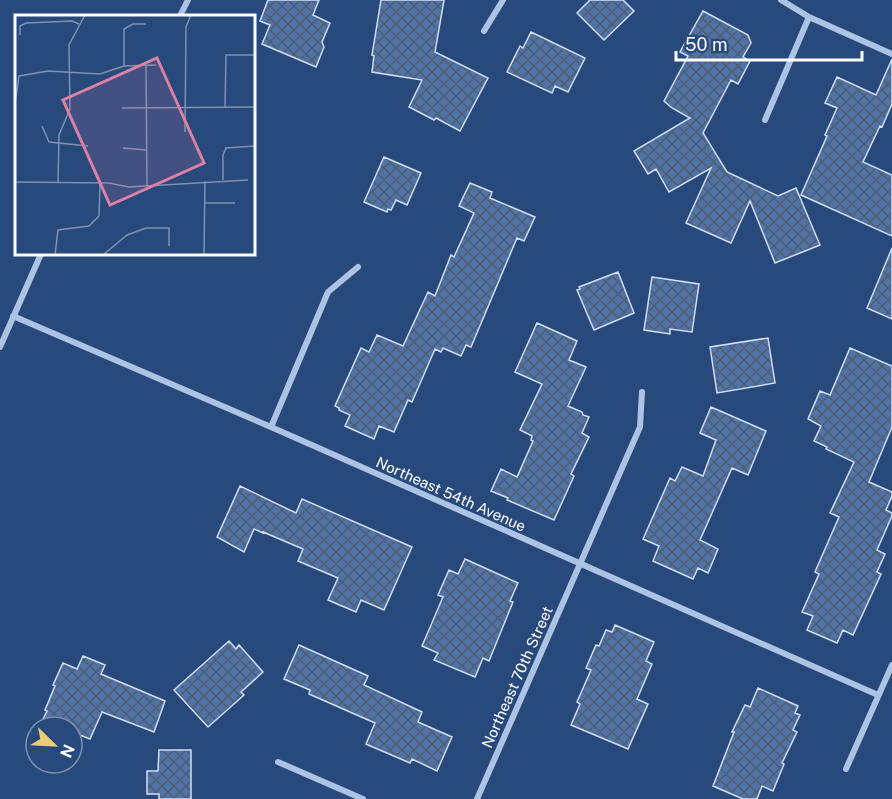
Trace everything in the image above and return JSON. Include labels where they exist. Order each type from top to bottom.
[{"type":"street","points":[[484,31],[503,0]]},
{"type":"street","points":[[782,0],[809,17],[892,54]]},
{"type":"street","points":[[180,15],[186,1]]},
{"type":"street","points":[[765,120],[809,17]]},
{"type":"street","points":[[0,347],[41,255]]},
{"type":"street","points":[[271,427],[328,292],[358,267]]},
{"type":"street","name":"Northeast 54th Avenue","points":[[13,316],[271,427],[878,695]]},
{"type":"street","name":"Northeast 70th Street","points":[[477,799],[640,427],[642,392]]},
{"type":"street","points":[[846,770],[892,665]]},
{"type":"street","points":[[278,762],[363,799]]},
{"type":"building","points":[[268,0],[319,0],[313,15],[330,23],[322,42],[324,47],[316,67],[262,44],[270,25],[260,21]]},
{"type":"building","points":[[381,0],[444,0],[435,52],[488,78],[460,131],[409,107],[422,80],[372,72],[374,56],[372,55]]},
{"type":"building","points":[[590,0],[623,0],[634,11],[604,40],[577,13]]},
{"type":"building","points":[[703,11],[748,35],[751,43],[743,57],[750,61],[738,84],[731,80],[703,133],[727,172],[778,196],[796,188],[820,245],[775,263],[750,201],[731,243],[686,223],[711,168],[669,192],[656,169],[648,174],[634,151],[690,118],[664,101],[688,56],[680,52]]},
{"type":"building","points":[[531,32],[585,58],[568,92],[555,86],[552,93],[507,72],[520,46],[523,48]]},
{"type":"building","points":[[892,59],[892,104],[863,162],[892,175],[892,236],[801,195],[837,108],[825,103],[837,77],[876,95]]},
{"type":"building","points":[[384,157],[421,173],[407,205],[396,200],[391,210],[388,209],[387,212],[364,202]]},
{"type":"building","points":[[470,183],[492,192],[490,198],[535,217],[524,241],[517,238],[471,347],[466,345],[461,356],[443,348],[441,352],[435,349],[412,402],[408,400],[394,432],[379,426],[374,439],[345,426],[350,415],[335,406],[361,348],[369,352],[377,335],[403,346],[428,292],[435,296],[451,255],[454,257],[474,213],[459,206]]},
{"type":"building","points":[[892,248],[892,319],[867,308]]},
{"type":"building","points":[[618,272],[634,313],[594,330],[577,290],[580,289],[579,287]]},
{"type":"building","points":[[652,277],[699,284],[692,332],[670,329],[670,334],[644,330]]},
{"type":"building","points":[[537,323],[577,341],[569,360],[586,367],[568,406],[589,417],[582,433],[589,437],[571,474],[574,476],[554,520],[491,491],[501,469],[517,477],[533,441],[532,436],[520,430],[542,384],[515,372]]},
{"type":"building","points":[[768,338],[775,383],[717,393],[710,347]]},
{"type":"building","points":[[850,348],[892,366],[892,427],[869,482],[892,492],[886,510],[892,513],[892,516],[877,550],[885,554],[877,572],[881,574],[853,635],[843,630],[837,643],[807,630],[813,616],[802,612],[819,574],[815,572],[839,517],[830,513],[854,462],[814,441],[821,426],[808,419],[820,391],[830,395]]},
{"type":"building","points":[[711,407],[766,431],[748,475],[732,468],[700,540],[718,549],[708,573],[698,568],[693,579],[653,561],[659,546],[643,539],[670,478],[675,481],[682,467],[703,476],[716,440],[700,433]]},
{"type":"building","points":[[240,486],[296,513],[302,499],[412,547],[384,610],[361,600],[356,612],[328,600],[338,578],[298,561],[303,549],[254,529],[244,552],[217,537]]},
{"type":"building","points":[[465,559],[518,583],[510,601],[513,602],[489,661],[483,658],[475,677],[434,660],[438,653],[422,646],[443,597],[438,595],[449,570],[458,574]]},
{"type":"building","points":[[615,625],[654,642],[646,661],[652,664],[637,699],[648,704],[628,749],[571,725],[580,704],[577,702],[591,670],[586,668],[596,645],[599,646],[606,630],[612,632]]},
{"type":"building","points":[[229,641],[236,649],[239,645],[263,672],[241,692],[244,695],[208,727],[174,690]]},
{"type":"building","points":[[299,645],[368,676],[364,685],[422,712],[418,722],[452,737],[437,771],[412,759],[410,763],[366,744],[375,723],[309,694],[310,690],[284,679]]},
{"type":"building","points":[[83,656],[105,665],[101,674],[165,701],[154,732],[102,712],[90,739],[84,737],[84,715],[45,715],[55,686],[53,685],[63,663],[77,669]]},
{"type":"building","points":[[758,688],[798,706],[795,713],[800,715],[793,730],[797,732],[782,763],[784,764],[773,791],[762,786],[757,799],[743,799],[713,786],[734,732],[732,732],[745,705],[750,707]]},
{"type":"building","points":[[159,750],[191,750],[191,799],[159,799],[159,794],[147,794],[147,771],[158,771]]}]
